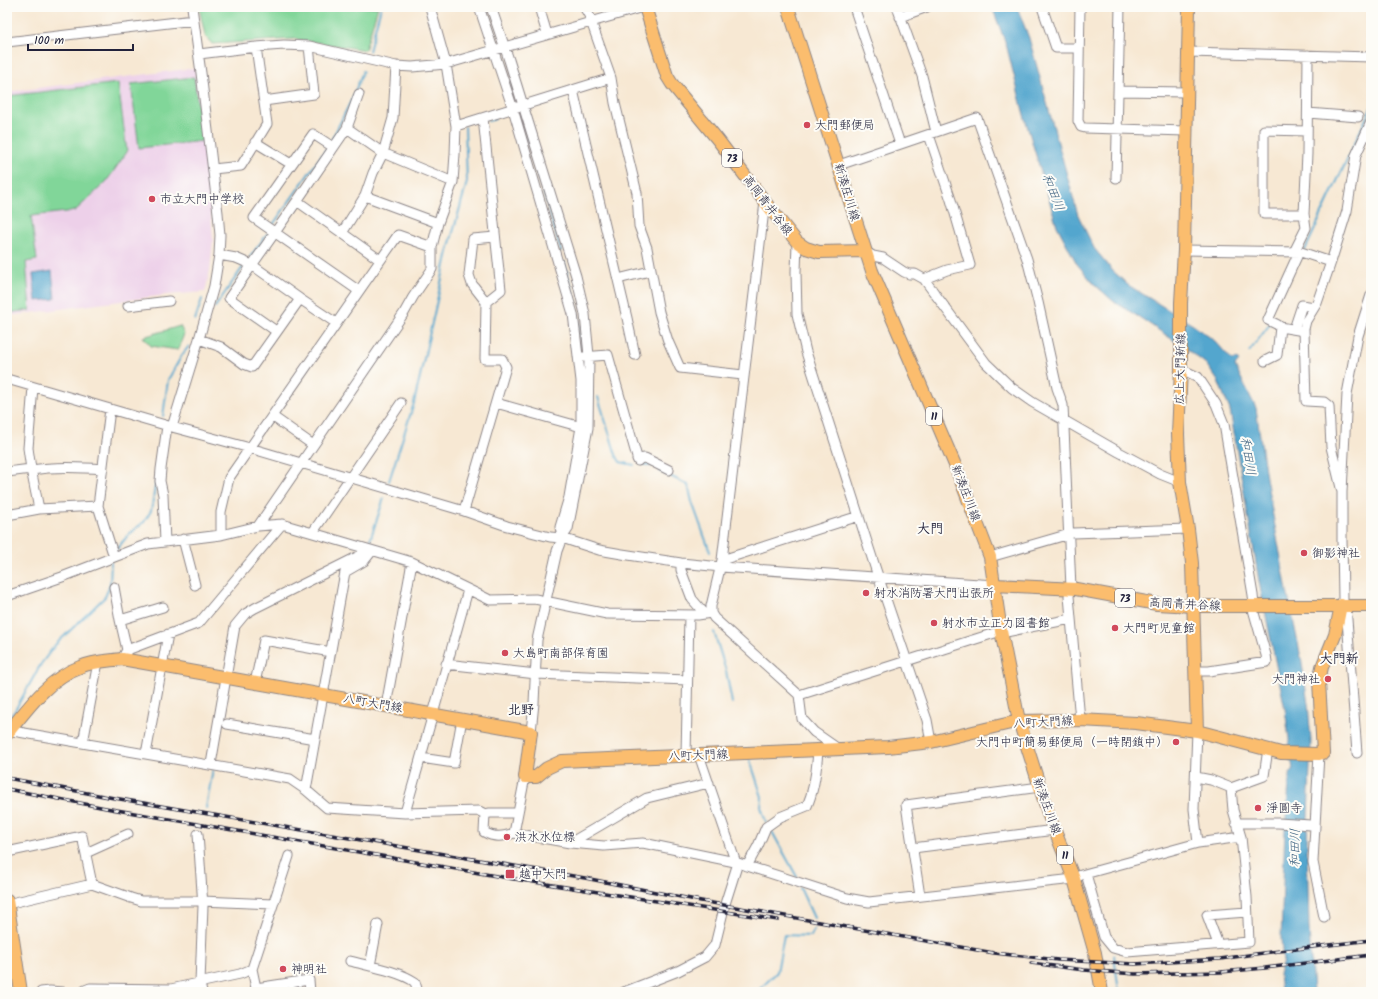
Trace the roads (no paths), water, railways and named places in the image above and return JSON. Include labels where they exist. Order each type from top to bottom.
[{"type":"main road","name":"高岡青井谷線","points":[[644,7],[667,76],[797,242],[806,248],[819,252],[865,251]]},
{"type":"main road","name":"新湊庄川線","points":[[788,7],[865,251],[955,465],[990,557],[1001,632],[1019,722],[1055,830],[1074,879],[1095,953],[1102,992]]},
{"type":"main road","name":"広上大門新線","points":[[1189,7],[1184,250],[1181,303],[1181,365],[1178,434],[1180,482],[1192,563],[1197,731]]},
{"type":"main road","name":"高岡青井谷線","points":[[994,584],[1071,588],[1157,604],[1193,606],[1347,606]]},
{"type":"main road","name":"73","points":[[1347,606],[1371,606]]},
{"type":"main road","points":[[1319,754],[1323,753],[1319,681],[1322,667],[1347,606]]},
{"type":"main road","name":"八町大門線","points":[[8,732],[31,703],[62,675],[80,666],[124,655],[162,667],[323,694],[531,732]]},
{"type":"main road","name":"八町大門線","points":[[525,777],[536,777],[547,768],[562,761],[888,747],[931,742],[1019,722],[1080,720],[1136,723],[1197,731],[1281,753],[1319,754]]},
{"type":"main road","points":[[525,777],[531,732]]},
{"type":"main road","points":[[7,900],[21,992]]},
{"type":"street","points":[[165,542],[163,495],[160,481],[161,469],[169,427],[199,339],[214,286],[219,256],[220,235],[213,169],[192,7]]},
{"type":"street","points":[[258,526],[404,313],[432,269],[432,247],[438,223],[453,182],[456,126],[446,64],[430,7]]},
{"type":"street","points":[[479,7],[513,109],[573,314],[574,333],[579,358],[584,428]]},
{"type":"street","points":[[491,7],[576,276],[585,314],[589,356],[584,428],[569,497],[560,527],[562,538],[557,551],[537,640],[536,674],[531,732]]},
{"type":"street","points":[[539,7],[547,34]]},
{"type":"street","points":[[584,7],[592,22],[610,78],[637,193],[639,226],[647,248],[650,271],[659,312],[668,341],[680,368],[744,374]]},
{"type":"street","points":[[199,54],[256,47],[284,45],[309,46],[396,66],[412,67],[446,64],[504,46],[644,7]]},
{"type":"street","points":[[854,7],[900,144]]},
{"type":"street","points":[[897,7],[922,76],[932,133],[970,265],[947,270],[924,278]]},
{"type":"street","points":[[900,17],[927,7]]},
{"type":"street","points":[[1042,7],[1056,48],[1078,48]]},
{"type":"street","points":[[1080,7],[1078,48],[1078,121],[1081,127],[1186,131]]},
{"type":"street","points":[[1116,178],[1120,7]]},
{"type":"street","points":[[7,42],[194,20]]},
{"type":"street","points":[[264,101],[314,94],[309,46]]},
{"type":"street","points":[[213,169],[241,166],[267,124],[256,47]]},
{"type":"street","points":[[1189,52],[1371,57]]},
{"type":"street","points":[[1304,331],[1280,327],[1268,320],[1300,253],[1306,228],[1304,214],[1308,114],[1308,55]]},
{"type":"street","points":[[342,233],[365,196],[373,173],[383,154],[393,118],[396,66]]},
{"type":"street","points":[[456,126],[610,78]]},
{"type":"street","points":[[573,90],[635,356]]},
{"type":"street","points":[[1119,91],[1187,92]]},
{"type":"street","points":[[276,331],[229,298],[346,128],[359,94]]},
{"type":"street","points":[[1308,114],[1358,117]]},
{"type":"street","points":[[483,118],[500,290],[486,302]]},
{"type":"street","points":[[839,165],[977,118],[1026,259],[1038,302],[1057,388],[1063,406],[1067,534],[1071,588],[1069,596],[1076,658],[1080,720]]},
{"type":"street","points":[[1342,492],[1331,447],[1329,406],[1324,402],[1306,401],[1304,331],[1306,321],[1317,303],[1331,262],[1347,211],[1356,155],[1371,122]]},
{"type":"street","points":[[346,128],[383,154],[453,182]]},
{"type":"street","points":[[1304,214],[1264,214],[1264,130],[1307,131]]},
{"type":"street","points":[[333,147],[313,134],[254,218],[359,291]]},
{"type":"street","points":[[255,142],[291,164]]},
{"type":"street","points":[[365,196],[438,223]]},
{"type":"street","points":[[297,201],[380,260]]},
{"type":"street","points":[[708,613],[721,564],[765,202]]},
{"type":"street","points":[[221,534],[221,512],[229,478],[398,235],[432,247]]},
{"type":"street","points":[[464,511],[506,368],[502,359],[485,359],[486,302],[472,284],[469,275],[473,239],[495,237]]},
{"type":"street","points":[[797,242],[797,314],[806,352],[906,660],[927,720],[931,742]]},
{"type":"street","points":[[1184,250],[1300,253],[1331,262]]},
{"type":"street","points":[[865,251],[873,256],[883,258],[904,272],[915,274],[924,278],[986,363],[1012,388],[1032,402],[1160,474],[1180,482]]},
{"type":"street","points":[[219,256],[236,258],[252,264],[336,323]]},
{"type":"street","points":[[618,279],[650,271]]},
{"type":"street","points":[[1357,752],[1347,606],[1344,599],[1342,492],[1348,394],[1358,336],[1371,295]]},
{"type":"street","points":[[199,339],[221,347],[244,364],[252,367],[300,299]]},
{"type":"street","points":[[128,306],[169,301]]},
{"type":"street","points":[[1294,329],[1302,305],[1314,308]]},
{"type":"street","points":[[1265,362],[1278,355],[1280,327]]},
{"type":"street","points":[[579,358],[589,356],[608,356],[638,460],[645,458],[669,470]]},
{"type":"street","points":[[1181,365],[1198,377],[1216,404],[1224,424],[1254,606],[1267,662],[1209,671],[1195,671]]},
{"type":"street","points":[[7,379],[169,427],[250,448],[464,511],[507,526],[550,537],[562,538],[599,550],[681,563],[721,564],[994,584]]},
{"type":"street","points":[[34,387],[28,448],[39,509]]},
{"type":"street","points":[[313,532],[401,403]]},
{"type":"street","points":[[496,403],[584,428]]},
{"type":"street","points":[[110,409],[98,506],[114,557]]},
{"type":"street","points":[[272,416],[313,445]]},
{"type":"street","points":[[7,472],[48,467],[72,466],[102,470]]},
{"type":"street","points":[[7,515],[39,509],[98,506]]},
{"type":"street","points":[[721,564],[859,516]]},
{"type":"street","points":[[7,596],[62,577],[148,544],[221,534],[258,526],[282,524],[412,562],[490,600],[545,601],[607,614],[698,615],[708,613]]},
{"type":"street","points":[[114,587],[124,655],[168,634],[199,623],[282,524]]},
{"type":"street","points":[[990,557],[1067,534],[1188,530]]},
{"type":"street","points":[[182,539],[196,585]]},
{"type":"street","points":[[306,790],[345,572],[364,561],[368,549]]},
{"type":"street","points":[[211,764],[235,626],[245,614],[360,556],[368,549]]},
{"type":"street","points":[[386,706],[412,562]]},
{"type":"street","points":[[681,563],[681,570],[692,599],[799,695],[802,719],[814,732],[837,748]]},
{"type":"street","points":[[405,813],[468,590]]},
{"type":"street","points":[[120,620],[163,607]]},
{"type":"street","points":[[686,755],[689,615]]},
{"type":"street","points":[[799,695],[906,660],[1001,632],[1071,619]]},
{"type":"street","points":[[146,754],[168,634]]},
{"type":"street","points":[[255,683],[264,640],[331,652]]},
{"type":"street","points":[[83,743],[98,662]]},
{"type":"street","points":[[446,664],[536,674],[687,680]]},
{"type":"street","points":[[421,758],[454,763],[462,719]]},
{"type":"street","points":[[227,724],[315,739]]},
{"type":"street","points":[[1197,731],[1194,809],[1198,843]]},
{"type":"street","points":[[8,732],[211,764],[290,779],[306,790],[327,808],[405,813],[479,811],[485,814],[517,813]]},
{"type":"street","points":[[747,866],[758,846],[766,826],[780,817],[807,806],[811,797],[815,778],[818,749]]},
{"type":"street","points":[[1196,777],[1211,780],[1232,788],[1264,776],[1268,749]]},
{"type":"street","points":[[1319,754],[1313,825],[1313,862],[1324,917]]},
{"type":"street","points":[[624,992],[678,971],[705,957],[715,945],[725,904],[737,866],[699,755]]},
{"type":"street","points":[[514,833],[525,777]]},
{"type":"street","points":[[570,843],[647,798],[709,783]]},
{"type":"street","points":[[920,896],[906,805],[1040,787]]},
{"type":"street","points":[[1086,874],[1104,937],[1113,948],[1126,952],[1249,942],[1241,837],[1233,810],[1232,788]]},
{"type":"street","points":[[485,814],[484,832],[491,836],[505,836],[514,833],[570,843],[604,846],[643,843],[735,862],[847,898],[869,902],[1074,879],[1086,874],[1198,843],[1241,837]]},
{"type":"street","points":[[1236,823],[1313,825]]},
{"type":"street","points":[[913,848],[1055,830]]},
{"type":"street","points":[[86,854],[128,834]]},
{"type":"street","points":[[198,834],[203,906],[200,982],[202,992]]},
{"type":"street","points":[[7,852],[82,836],[92,884]]},
{"type":"street","points":[[289,856],[252,969],[256,988],[309,980],[310,992]]},
{"type":"street","points":[[7,904],[92,884],[141,901],[202,901],[273,904]]},
{"type":"street","points":[[1218,944],[1206,915],[1247,912]]},
{"type":"street","points":[[370,966],[378,924]]},
{"type":"street","points":[[350,961],[411,979],[415,982],[418,992]]},
{"type":"street","points":[[84,992],[84,990],[90,988],[134,990],[171,989],[240,974],[252,969]]},
{"type":"street","points":[[41,992],[63,992]]},
{"type":"water","name":"和田川","points":[[992,7],[1017,7],[1029,38],[1078,215],[1094,248],[1112,270],[1128,285],[1193,325],[1215,341],[1232,360],[1237,359],[1239,361],[1235,366],[1256,408],[1266,478],[1301,657],[1308,704],[1311,741],[1307,843],[1309,929],[1313,992],[1281,992],[1279,974],[1283,961],[1281,939],[1285,828],[1290,774],[1293,770],[1292,763],[1289,759],[1289,739],[1285,709],[1260,587],[1230,410],[1218,381],[1206,364],[1188,350],[1113,301],[1094,284],[1077,264],[1057,226],[1024,115],[1006,44]]},
{"type":"water","points":[[52,271],[55,299],[36,301],[33,274]]},
{"type":"waterway","points":[[369,51],[381,7]]},
{"type":"waterway","points":[[485,7],[491,29]]},
{"type":"waterway","points":[[331,141],[352,99],[363,71]]},
{"type":"waterway","points":[[511,82],[515,96]]},
{"type":"waterway","points":[[1305,250],[1371,108]]},
{"type":"waterway","points":[[488,121],[495,119]]},
{"type":"waterway","points":[[522,119],[561,251]]},
{"type":"waterway","points":[[389,481],[414,403],[449,247],[467,182],[465,127]]},
{"type":"waterway","points":[[272,226],[326,149]]},
{"type":"waterway","points":[[250,257],[267,234]]},
{"type":"waterway","points":[[564,262],[576,304]]},
{"type":"waterway","points":[[215,307],[243,267]]},
{"type":"waterway","points":[[195,320],[202,299]]},
{"type":"waterway","points":[[577,312],[583,354]]},
{"type":"waterway","points":[[1249,352],[1270,324]]},
{"type":"waterway","points":[[163,416],[168,380],[182,355],[189,346]]},
{"type":"waterway","points":[[584,361],[585,369]]},
{"type":"waterway","points":[[598,397],[616,455],[620,462],[634,465]]},
{"type":"waterway","points":[[643,464],[651,466]]},
{"type":"waterway","points":[[660,471],[688,485],[692,502],[710,552]]},
{"type":"waterway","points":[[115,551],[130,533],[144,522],[151,511],[156,481]]},
{"type":"waterway","points":[[368,546],[384,498]]},
{"type":"waterway","points":[[7,721],[15,710],[41,664],[55,645],[105,597],[110,585],[111,562]]},
{"type":"waterway","points":[[714,632],[726,671],[732,703]]},
{"type":"waterway","points":[[750,760],[762,797],[761,807],[766,822]]},
{"type":"waterway","points":[[206,808],[213,769]]},
{"type":"waterway","points":[[770,828],[797,877]]},
{"type":"waterway","points":[[800,888],[814,918]]},
{"type":"waterway","points":[[757,992],[777,972],[784,935],[811,936],[814,929]]},
{"type":"waterway","points":[[1114,955],[1119,992]]},
{"type":"railway","points":[[7,778],[114,798],[585,878],[701,901],[994,953],[1058,960],[1135,964],[1220,959],[1371,940]]},
{"type":"railway","points":[[7,789],[111,809],[508,878],[778,920]]},
{"type":"railway","points":[[1031,963],[1084,970],[1135,974],[1221,972],[1371,955]]},
{"type":"place","name":"大門郵便局","points":[[807,125]]},
{"type":"place","name":"市立大門中学校","points":[[152,199]]},
{"type":"place","name":"御影神社","points":[[1304,553]]},
{"type":"place","name":"射水消防署大門出張所","points":[[866,593]]},
{"type":"place","name":"射水市立正力図書館","points":[[934,623]]},
{"type":"place","name":"大門町児童館","points":[[1115,628]]},
{"type":"place","name":"大島町南部保育園","points":[[505,653]]},
{"type":"place","name":"大門神社","points":[[1328,679]]},
{"type":"place","name":"大門中町簡易郵便局（一時閉鎖中）","points":[[1176,742]]},
{"type":"place","name":"淨圓寺","points":[[1258,808]]},
{"type":"place","name":"洪水水位標","points":[[507,837]]},
{"type":"place","name":"越中大門","points":[[510,874]]},
{"type":"place","name":"神明社","points":[[283,969]]},
{"type":"district","name":"大門","points":[[930,528]]},
{"type":"district","name":"大門新","points":[[1339,658]]},
{"type":"district","name":"北野","points":[[521,709]]}]
